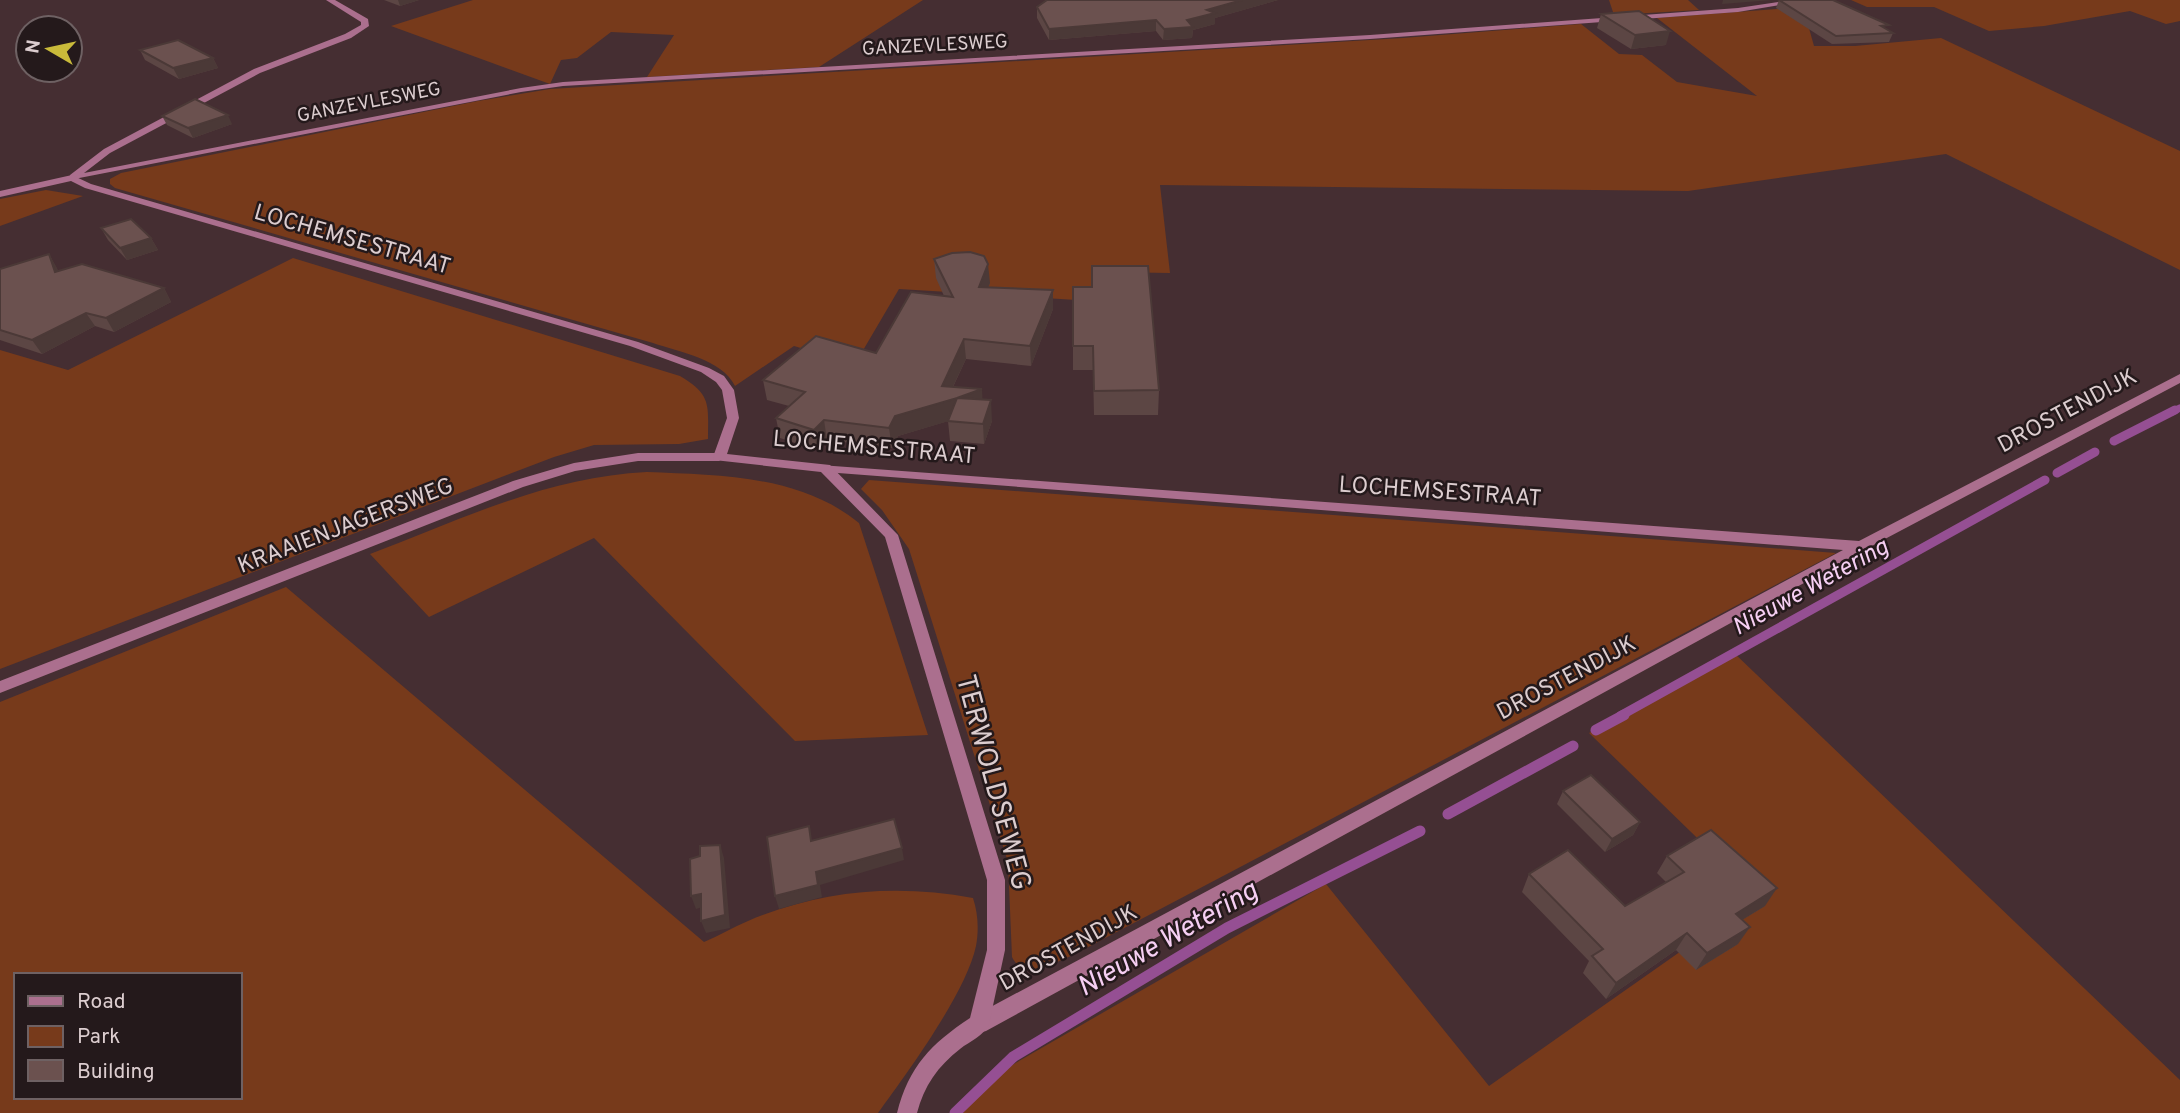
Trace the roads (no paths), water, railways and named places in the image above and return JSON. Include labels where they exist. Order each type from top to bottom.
[{"type":"street","points":[[0,194],[72,178],[107,151],[257,71],[348,36],[365,26],[365,21],[330,0]]},
{"type":"street","name":"GANZEVLESWEG","points":[[72,178],[563,84],[1370,37],[1738,10],[1806,0]]},
{"type":"street","name":"LOCHEMSESTRAAT","points":[[72,178],[88,186],[634,344],[705,370],[720,379],[728,390],[733,418],[719,457],[825,468],[1861,546]]},
{"type":"street","name":"DROSTENDIJK","points":[[979,1024],[1861,546],[2180,379]]},
{"type":"street","name":"KRAAIENJAGERSWEG","points":[[0,687],[518,484],[574,467],[638,457],[719,457]]},
{"type":"street","name":"TERWOLDSEWEG","points":[[825,468],[891,535],[996,880],[996,950],[979,1024]]},
{"type":"street","points":[[907,1113],[912,1092],[930,1061],[951,1042],[979,1024]]},
{"type":"waterway","name":"Nieuwe Wetering","points":[[2172,412],[2180,408]]},
{"type":"waterway","name":"Nieuwe Wetering","points":[[2114,441],[2175,410]]},
{"type":"waterway","name":"Nieuwe Wetering","points":[[2057,473],[2095,452]]},
{"type":"waterway","name":"Nieuwe Wetering","points":[[1620,716],[2045,480]]},
{"type":"waterway","name":"Nieuwe Wetering","points":[[1596,730],[1624,715]]},
{"type":"waterway","name":"Nieuwe Wetering","points":[[1448,814],[1573,746]]},
{"type":"waterway","name":"Nieuwe Wetering","points":[[955,1113],[1013,1057],[1227,928],[1420,831]]}]
